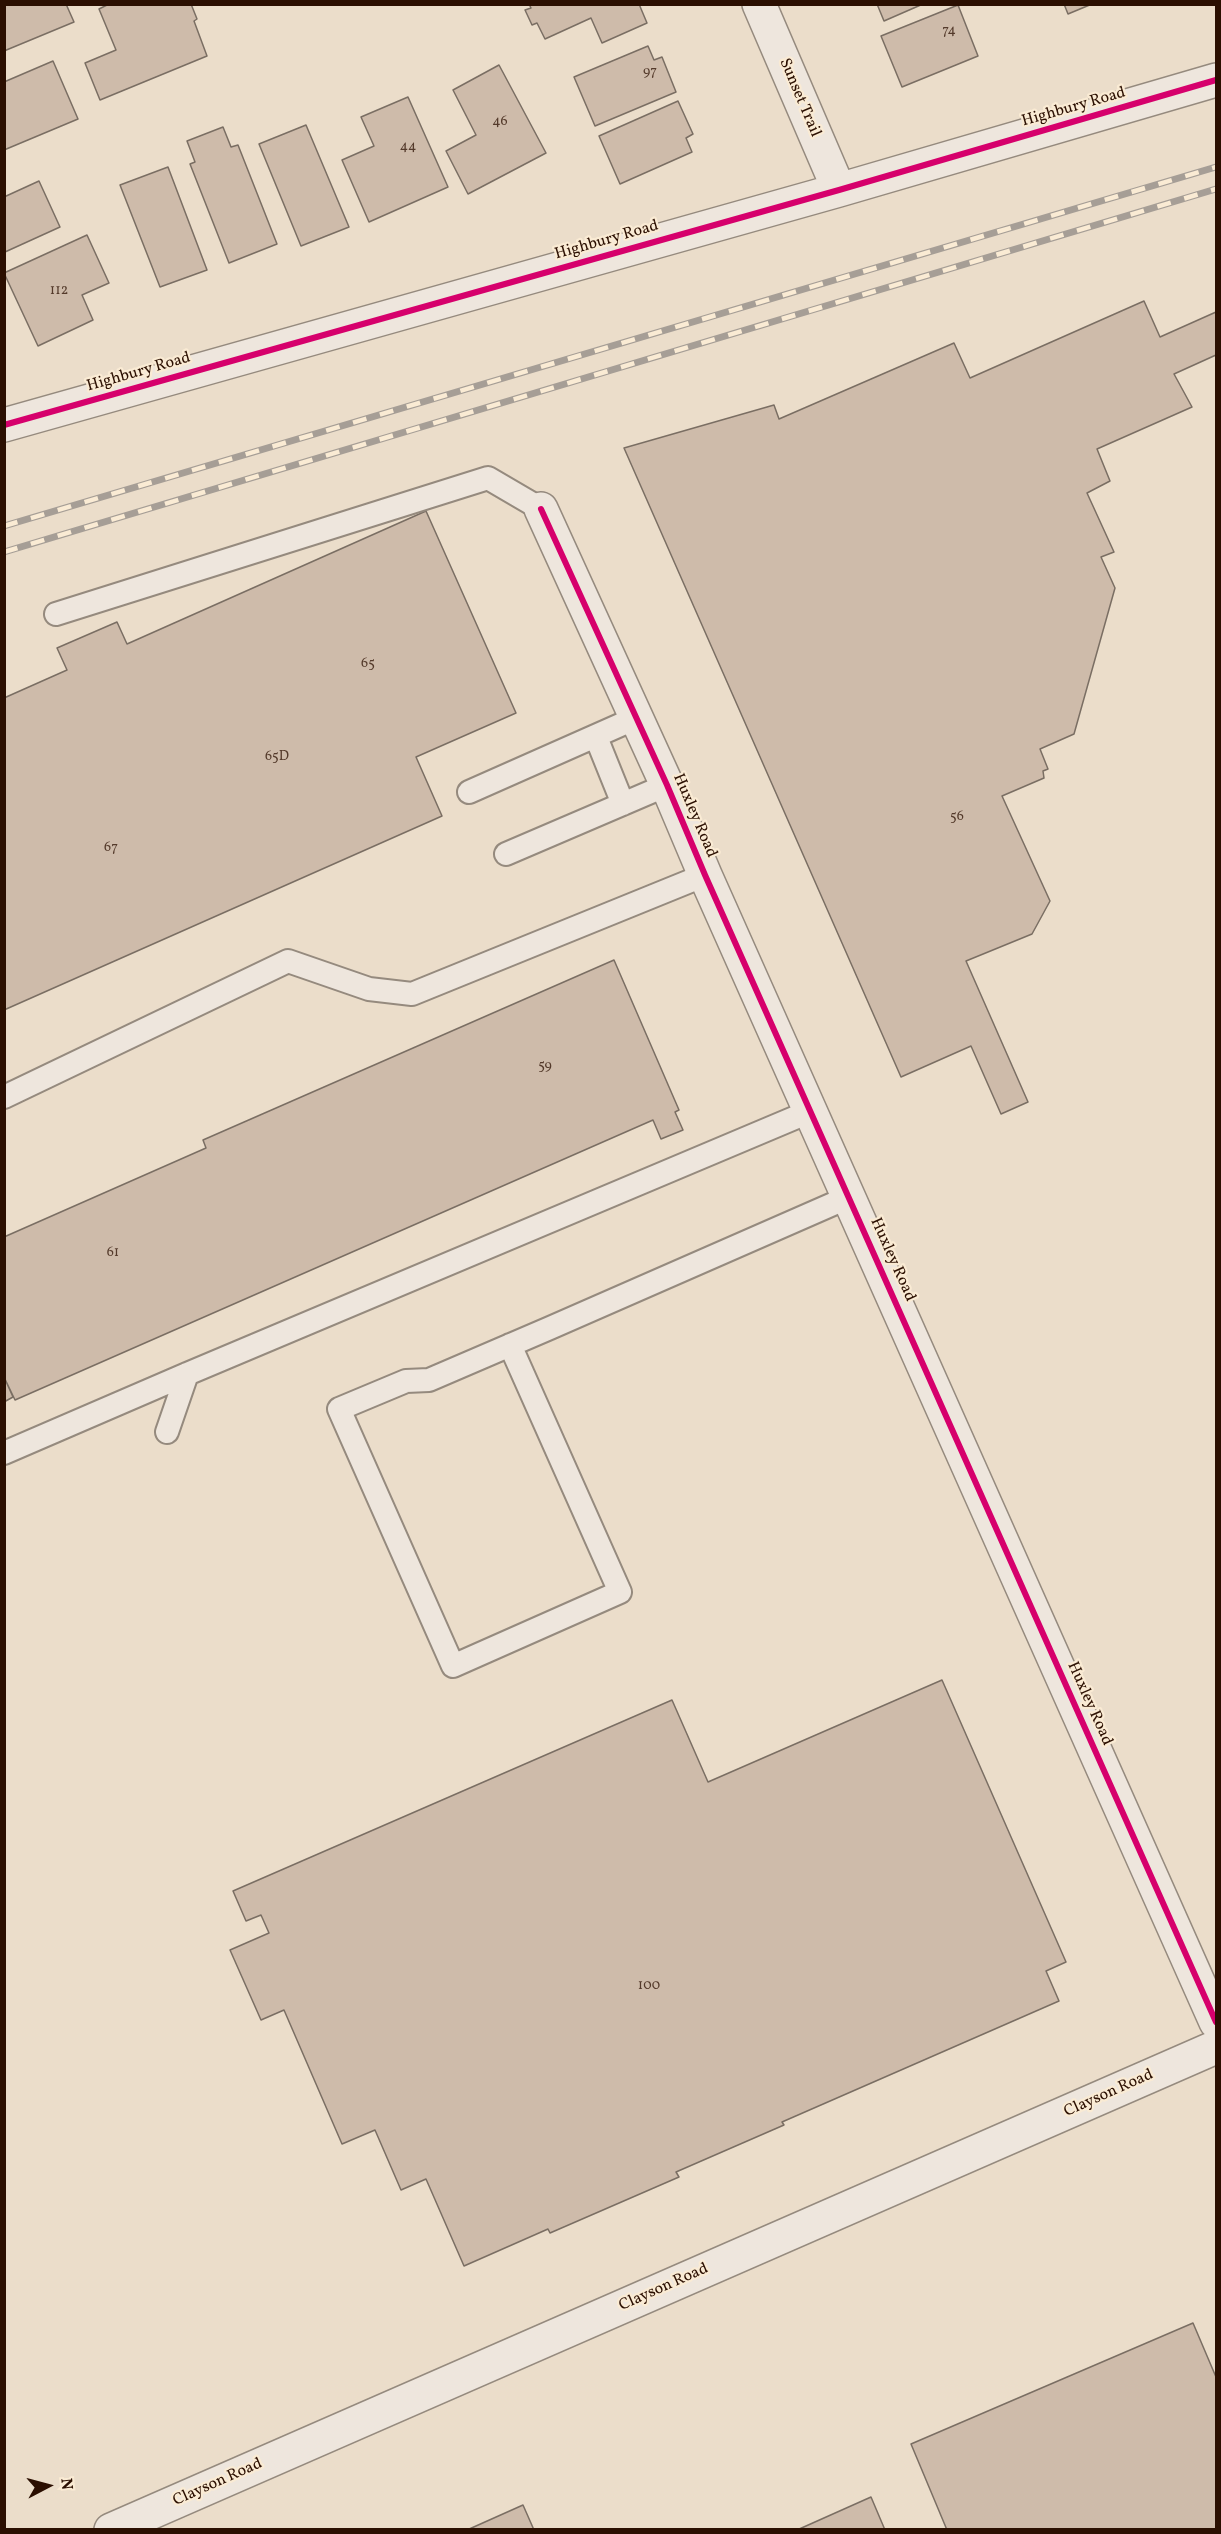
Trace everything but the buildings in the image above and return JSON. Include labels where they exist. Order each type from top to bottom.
[{"type":"street","name":"Sunset Trail","points":[[759,4],[839,190]]},
{"type":"street","name":"Highbury Road","points":[[4,425],[839,190],[1216,80]]},
{"type":"street","name":"Huxley Road","points":[[541,509],[667,785],[1216,2022]]},
{"type":"street","name":"Clayson Road","points":[[111,2529],[1216,2047]]},
{"type":"lane","points":[[56,614],[488,478],[541,509]]},
{"type":"lane","points":[[469,792],[636,718]]},
{"type":"lane","points":[[596,737],[623,804]]},
{"type":"lane","points":[[506,854],[667,785]]},
{"type":"lane","points":[[4,1097],[288,961],[369,989],[412,994],[705,875]]},
{"type":"lane","points":[[4,1453],[811,1112]]},
{"type":"lane","points":[[510,1345],[620,1592],[453,1666],[339,1409],[406,1381],[429,1380],[849,1197]]},
{"type":"lane","points":[[166,1432],[187,1374]]},
{"type":"railway","points":[[4,526],[1216,167]]},
{"type":"railway","points":[[4,552],[1216,189]]},
{"type":"cycle path","points":[[4,425],[839,190],[1216,80]]},
{"type":"cycle path","points":[[541,509],[667,785],[1216,2022]]}]
